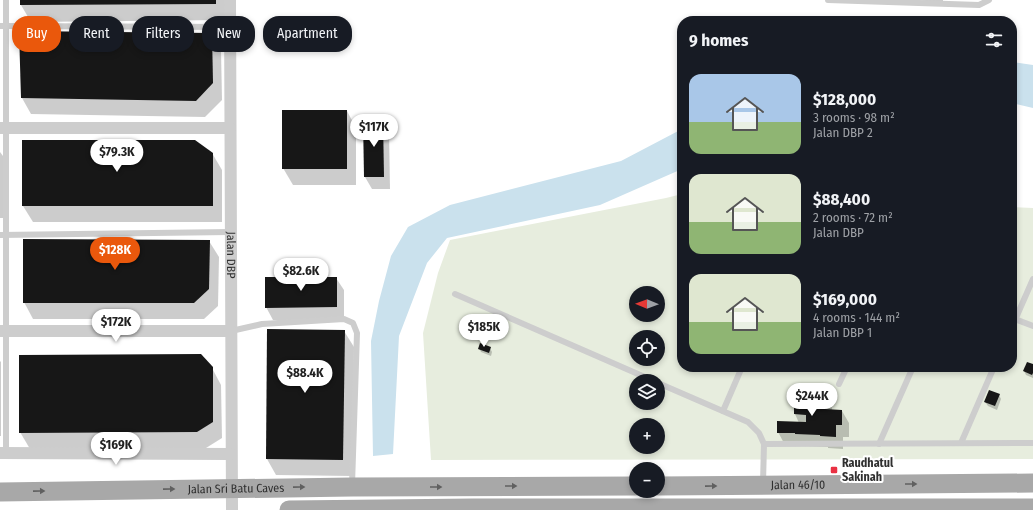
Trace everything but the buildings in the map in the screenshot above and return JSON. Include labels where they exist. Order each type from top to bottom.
[{"type":"main road","name":"Jalan 46/10","points":[[665,486],[1033,483]]},
{"type":"main road","name":"Jalan Sri Batu Caves","points":[[0,492],[232,488],[629,486]]},
{"type":"main road","name":"Jalan Sri Batu Caves","points":[[289,510],[473,508]]},
{"type":"main road","name":"Jalan 46/10","points":[[473,508],[1033,508]]},
{"type":"street","name":"Jalan DBP","points":[[230,0],[230,16]]},
{"type":"street","name":"Jalan DBP","points":[[230,52],[232,510]]},
{"type":"street","points":[[3,128],[230,128]]},
{"type":"street","points":[[3,331],[231,331]]},
{"type":"street","points":[[3,453],[231,454]]},
{"type":"lane","points":[[3,453],[3,26],[6,0]]},
{"type":"lane","points":[[828,0],[979,5],[989,0]]},
{"type":"lane","points":[[3,26],[202,27]]},
{"type":"lane","points":[[3,235],[230,232]]},
{"type":"lane","points":[[1017,312],[1033,278]]},
{"type":"lane","points":[[455,294],[638,374]]},
{"type":"lane","points":[[231,331],[262,324],[344,319],[353,323],[357,333],[352,487]]},
{"type":"lane","points":[[1017,319],[1033,326]]},
{"type":"lane","points":[[723,411],[740,372]]},
{"type":"lane","points":[[839,384],[845,372]]},
{"type":"lane","points":[[879,444],[911,372]]},
{"type":"lane","points":[[961,444],[992,372]]},
{"type":"lane","points":[[665,386],[748,422],[759,433],[764,444],[763,485]]},
{"type":"lane","points":[[764,444],[1033,443]]},
{"type":"green space","points":[[677,195],[677,372],[1017,372],[1017,207],[1033,208],[1033,459],[431,460],[423,333],[438,273],[450,240]]},
{"type":"water","points":[[1017,63],[1033,65],[1033,108],[1017,104]]},
{"type":"water","points":[[677,132],[677,171],[600,205],[447,238],[427,263],[399,336],[393,454],[373,456],[371,341],[379,301],[391,256],[408,227],[450,205],[621,161]]},
{"type":"place","name":"Raudhatul Sakinah","points":[[834,470]]}]
